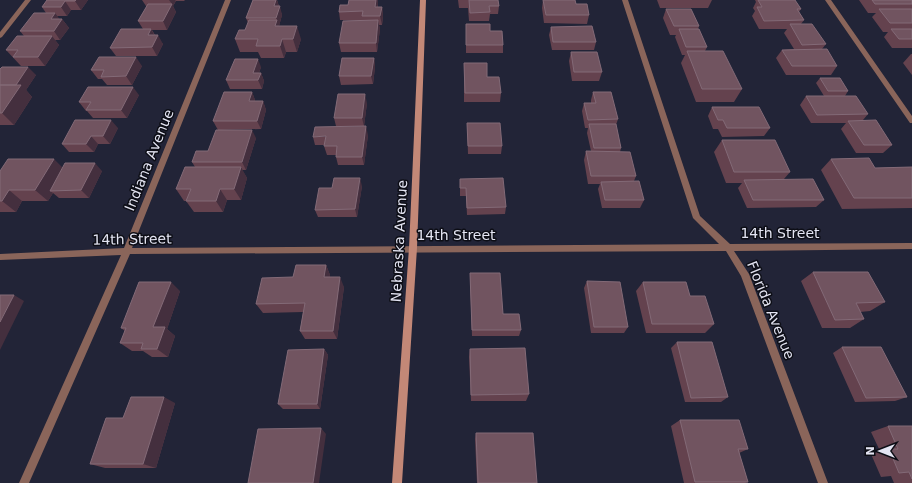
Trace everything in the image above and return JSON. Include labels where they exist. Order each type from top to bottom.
[{"type":"main road","name":"Nebraska Avenue","points":[[397,483],[413,248],[423,0]]},
{"type":"street","points":[[0,36],[28,0]]},
{"type":"street","name":"Indiana Avenue","points":[[24,483],[126,251],[228,0]]},
{"type":"street","name":"Florida Avenue","points":[[625,0],[697,218],[727,246],[745,274],[823,483]]},
{"type":"street","points":[[828,0],[912,121]]},
{"type":"street","name":"14th Street","points":[[0,257],[126,251],[912,246]]},
{"type":"building","points":[[47,0],[76,0],[65,1],[61,7],[42,7]]},
{"type":"building","points":[[253,0],[276,0],[274,6],[280,6],[276,18],[246,18]]},
{"type":"building","points":[[349,0],[376,0],[375,7],[382,7],[380,16],[362,16],[363,11],[339,12],[340,5],[348,5]]},
{"type":"building","points":[[469,0],[498,0],[499,6],[489,6],[490,12],[470,13]]},
{"type":"building","points":[[543,0],[575,0],[576,4],[587,4],[589,15],[546,15]]},
{"type":"building","points":[[758,0],[795,0],[801,9],[797,9],[804,20],[764,21],[757,7],[762,7]]},
{"type":"building","points":[[872,0],[912,0],[912,4],[875,4]]},
{"type":"building","points":[[148,4],[172,4],[163,21],[138,21]]},
{"type":"building","points":[[666,9],[691,9],[699,26],[674,26]]},
{"type":"building","points":[[879,9],[912,9],[912,23],[890,23]]},
{"type":"building","points":[[34,13],[55,13],[51,19],[62,19],[54,31],[20,31]]},
{"type":"building","points":[[249,20],[277,20],[275,26],[297,26],[293,39],[282,39],[280,46],[256,46],[258,39],[235,39],[239,30],[245,30]]},
{"type":"building","points":[[378,20],[376,43],[339,43],[343,21]]},
{"type":"building","points":[[466,24],[490,24],[490,31],[502,31],[503,45],[466,45]]},
{"type":"building","points":[[790,24],[812,24],[826,44],[802,45]]},
{"type":"building","points":[[592,26],[596,42],[553,42],[551,27]]},
{"type":"building","points":[[121,29],[151,29],[148,35],[158,35],[152,47],[110,48]]},
{"type":"building","points":[[679,29],[699,29],[707,47],[686,47]]},
{"type":"building","points":[[891,29],[912,29],[912,39],[899,39]]},
{"type":"building","points":[[17,36],[52,36],[38,57],[13,57],[18,50],[6,50]]},
{"type":"building","points":[[827,49],[837,66],[792,66],[782,50]]},
{"type":"building","points":[[687,51],[723,51],[742,89],[702,89]]},
{"type":"building","points":[[571,52],[597,52],[602,72],[574,72]]},
{"type":"building","points":[[99,57],[136,57],[126,76],[101,77],[104,70],[91,70]]},
{"type":"building","points":[[342,58],[374,58],[371,76],[339,76]]},
{"type":"building","points":[[235,59],[258,59],[253,73],[261,73],[258,80],[226,80]]},
{"type":"building","points":[[464,63],[487,63],[487,77],[499,77],[501,93],[465,93]]},
{"type":"building","points":[[2,67],[28,67],[16,85],[0,85],[0,69]]},
{"type":"building","points":[[820,78],[840,78],[848,91],[828,91]]},
{"type":"building","points":[[0,85],[21,85],[2,113],[0,113]]},
{"type":"building","points":[[88,87],[133,87],[121,110],[86,110],[91,102],[79,102]]},
{"type":"building","points":[[224,92],[252,92],[249,101],[263,101],[257,121],[213,121]]},
{"type":"building","points":[[593,92],[611,92],[618,119],[588,120],[584,103],[596,103]]},
{"type":"building","points":[[338,94],[365,94],[362,118],[334,118]]},
{"type":"building","points":[[806,96],[856,96],[868,114],[817,115]]},
{"type":"building","points":[[712,107],[759,107],[770,128],[727,128],[723,120],[718,120]]},
{"type":"building","points":[[75,120],[111,120],[103,136],[91,136],[86,144],[62,144]]},
{"type":"building","points":[[876,120],[892,145],[864,145],[848,121]]},
{"type":"building","points":[[467,123],[500,123],[502,146],[468,146]]},
{"type":"building","points":[[589,124],[616,124],[621,148],[594,148]]},
{"type":"building","points":[[366,126],[362,157],[336,157],[337,146],[324,146],[326,136],[313,137],[315,127]]},
{"type":"building","points":[[216,130],[252,130],[242,162],[192,162],[196,151],[208,151]]},
{"type":"building","points":[[722,140],[775,140],[790,172],[734,172]]},
{"type":"building","points":[[586,151],[630,152],[636,176],[591,176]]},
{"type":"building","points":[[869,158],[875,168],[912,167],[912,198],[854,198],[831,159]]},
{"type":"building","points":[[8,159],[54,159],[35,190],[9,190],[2,201],[0,201],[0,171]]},
{"type":"building","points":[[65,163],[95,163],[81,190],[50,191]]},
{"type":"building","points":[[185,167],[241,167],[234,189],[220,189],[216,201],[186,201],[191,189],[176,189]]},
{"type":"building","points":[[334,178],[360,178],[355,209],[315,210],[319,188],[332,188]]},
{"type":"building","points":[[503,178],[506,207],[467,208],[466,188],[460,188],[460,179]]},
{"type":"building","points":[[813,179],[824,200],[753,200],[744,180]]},
{"type":"building","points":[[639,181],[644,200],[605,200],[601,182]]},
{"type":"building","points":[[296,265],[326,265],[324,277],[340,277],[333,331],[300,331],[305,303],[256,304],[262,278],[293,277]]},
{"type":"building","points":[[813,272],[868,272],[885,302],[856,303],[864,319],[835,320]]},
{"type":"building","points":[[470,273],[500,273],[503,314],[519,314],[521,330],[472,330]]},
{"type":"building","points":[[587,281],[620,282],[628,327],[594,327]]},
{"type":"building","points":[[139,282],[171,282],[153,327],[165,327],[157,349],[141,349],[143,343],[120,343],[126,328],[121,328]]},
{"type":"building","points":[[643,282],[686,282],[690,296],[705,296],[714,324],[652,324]]},
{"type":"building","points":[[0,295],[14,295],[0,322]]},
{"type":"building","points":[[677,342],[712,342],[728,397],[691,398]]},
{"type":"building","points":[[842,347],[881,347],[907,397],[866,398]]},
{"type":"building","points":[[525,348],[529,394],[471,395],[470,349]]},
{"type":"building","points":[[324,349],[317,404],[278,404],[288,350]]},
{"type":"building","points":[[131,397],[164,397],[143,464],[90,464],[106,418],[123,418]]},
{"type":"building","points":[[680,420],[739,420],[748,449],[738,449],[748,482],[695,482]]},
{"type":"building","points":[[888,426],[912,426],[912,479],[909,472],[899,473],[889,449],[898,449]]},
{"type":"building","points":[[321,428],[313,483],[248,483],[258,429]]},
{"type":"building","points":[[476,433],[533,433],[537,483],[478,483]]}]
